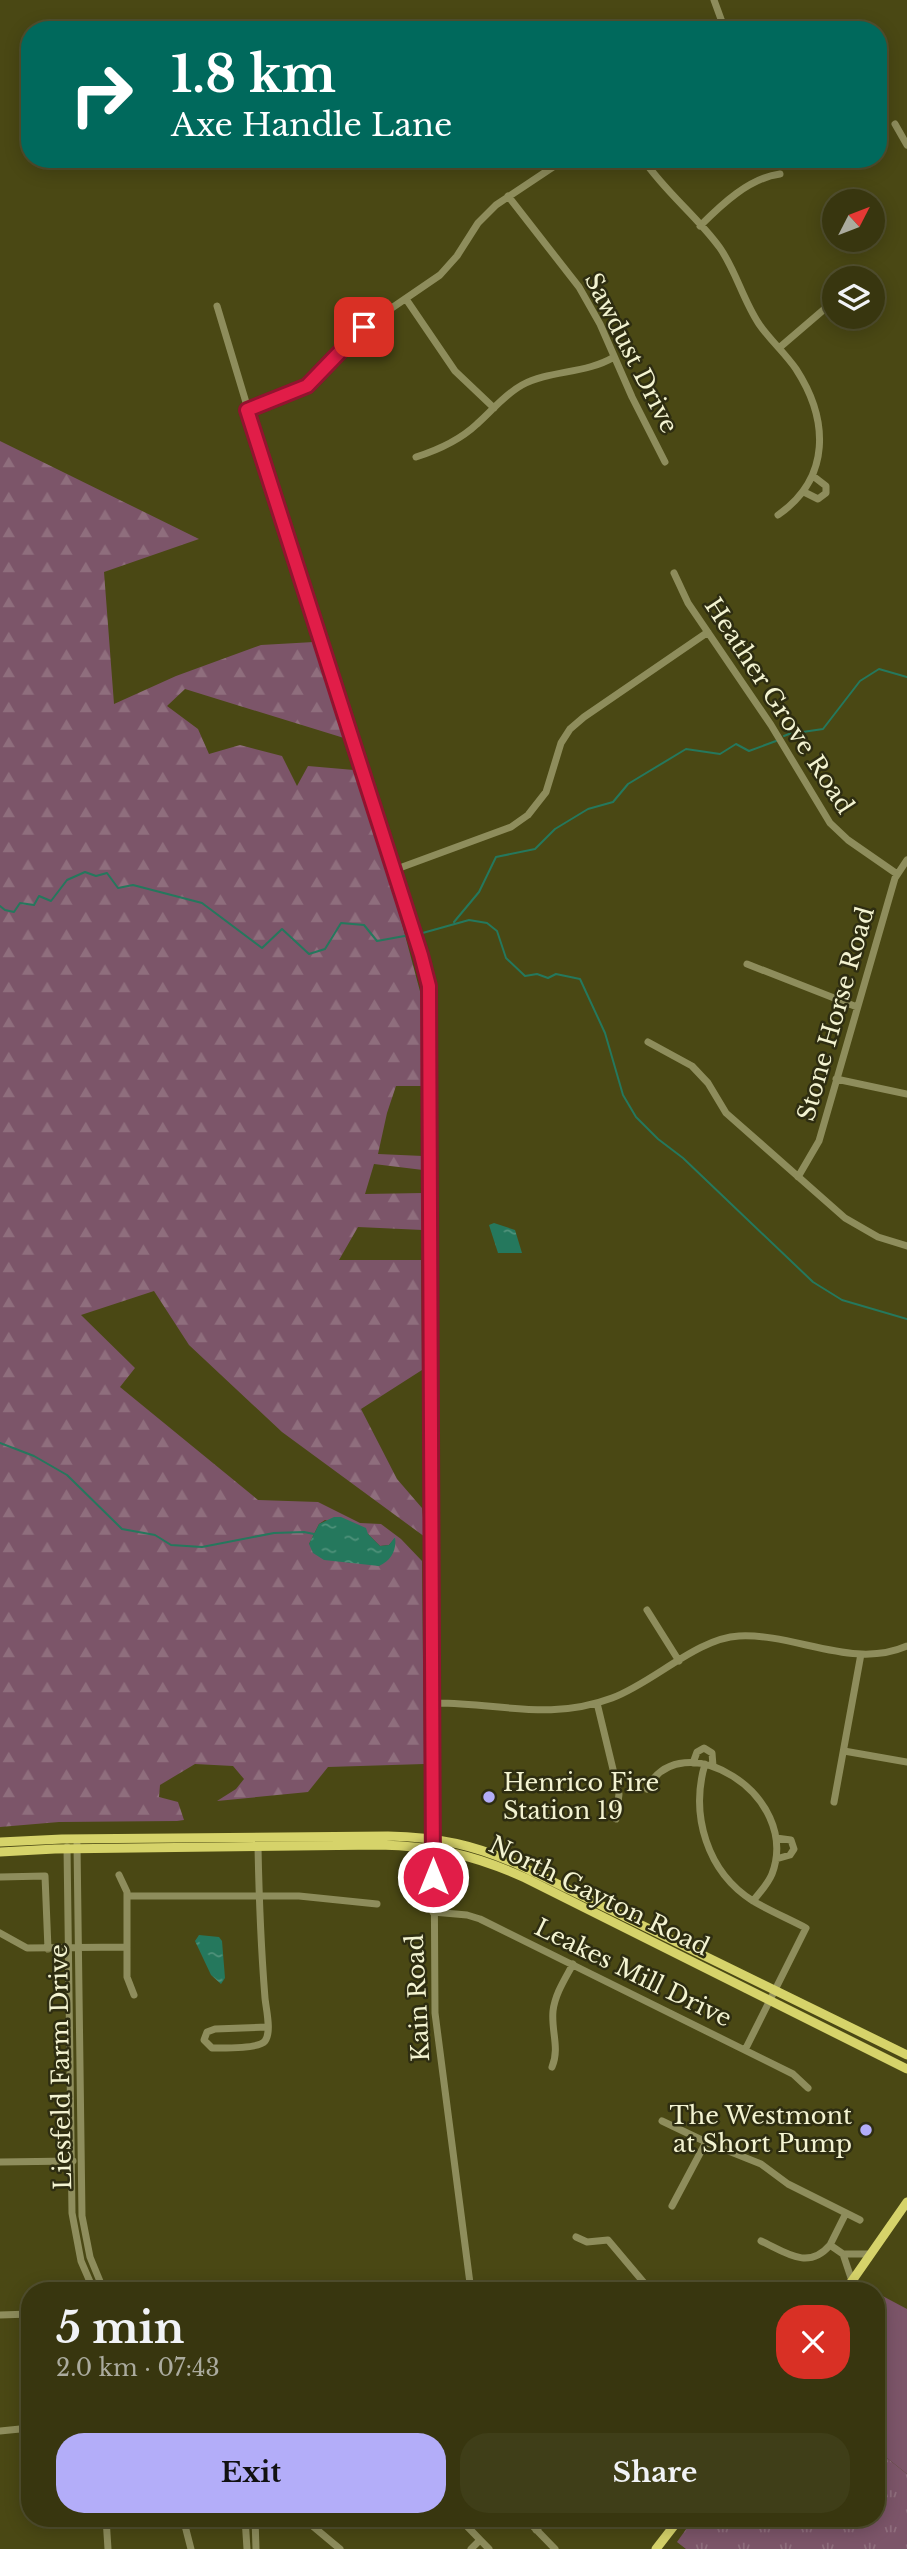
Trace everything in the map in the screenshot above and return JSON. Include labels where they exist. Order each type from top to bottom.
[{"type":"main road","name":"North Gayton Road","points":[[0,1852],[72,1844],[388,1836],[433,1844],[508,1870],[907,2069]]},
{"type":"main road","name":"North Gayton Road","points":[[0,1842],[258,1847],[467,1844],[504,1858],[907,2055]]},
{"type":"main road","points":[[852,2281],[907,2202]]},
{"type":"main road","points":[[656,2549],[673,2527]]},
{"type":"street","points":[[714,0],[722,21]]},
{"type":"street","points":[[895,124],[907,145]]},
{"type":"street","points":[[247,410],[307,386],[364,327],[440,275],[457,256],[484,216],[508,196],[551,168]]},
{"type":"street","points":[[651,168],[724,255],[757,321],[803,381],[818,418],[819,453],[813,476],[804,492],[778,515]]},
{"type":"street","points":[[700,226],[722,205],[761,178],[780,174]]},
{"type":"street","name":"Sawdust Drive","points":[[508,196],[570,274],[600,324],[665,462]]},
{"type":"street","points":[[406,299],[455,371],[494,408]]},
{"type":"street","name":"Kain Road","points":[[217,306],[247,410],[421,955],[429,993],[433,1912],[436,2030],[470,2282]]},
{"type":"street","points":[[779,348],[822,311]]},
{"type":"street","points":[[416,457],[451,442],[472,429],[524,384],[588,368],[614,357]]},
{"type":"street","points":[[804,492],[818,499],[827,493],[826,486],[813,476]]},
{"type":"street","name":"Heather Grove Road","points":[[674,573],[681,591],[771,725],[830,823],[854,845],[897,874]]},
{"type":"street","points":[[394,870],[522,821],[546,792],[556,754],[570,729],[708,632]]},
{"type":"street","name":"Stone Horse Road","points":[[798,1177],[816,1149],[897,874],[907,860]]},
{"type":"street","points":[[747,964],[857,1007]]},
{"type":"street","points":[[649,1041],[692,1066],[708,1083],[726,1113],[855,1225],[878,1237],[907,1246]]},
{"type":"street","points":[[836,1079],[907,1094]]},
{"type":"street","points":[[647,1610],[679,1661]]},
{"type":"street","points":[[433,1703],[475,1703],[538,1712],[575,1708],[631,1690],[711,1642],[744,1635],[861,1654],[881,1653],[907,1646]]},
{"type":"street","points":[[834,1802],[861,1654]]},
{"type":"street","points":[[597,1703],[619,1794],[616,1819]]},
{"type":"street","points":[[693,1763],[697,1752],[704,1748],[712,1753],[699,1790],[699,1810],[703,1833],[722,1872],[753,1901],[806,1928],[745,2050]]},
{"type":"street","points":[[844,1751],[907,1762]]},
{"type":"street","points":[[647,1789],[651,1781],[663,1771],[693,1763],[709,1765],[739,1780],[755,1794],[767,1810],[776,1838],[776,1859],[771,1876],[753,1901]]},
{"type":"street","points":[[776,1838],[791,1840],[794,1849],[790,1855],[776,1859]]},
{"type":"street","name":"Liesfeld Farm Drive","points":[[72,1844],[79,1948],[84,2229],[90,2257],[100,2282]]},
{"type":"street","name":"Liesfeld Farm Drive","points":[[72,1844],[68,1948],[71,2161],[74,2230],[81,2261],[90,2282]]},
{"type":"street","points":[[258,1847],[267,2026],[266,2039],[257,2046],[212,2048],[204,2040],[207,2032],[215,2029],[267,2026]]},
{"type":"street","points":[[119,1875],[127,1889],[127,1981],[134,1995]]},
{"type":"street","points":[[0,1877],[45,1876],[48,1949]]},
{"type":"street","points":[[127,1896],[299,1896],[377,1904]]},
{"type":"street","name":"Leakes Mill Drive","points":[[433,1912],[480,1919],[797,2076],[808,2088]]},
{"type":"street","points":[[0,1933],[27,1948],[127,1947]]},
{"type":"street","points":[[552,2067],[556,2051],[553,2026],[555,2003],[573,1964]]},
{"type":"street","points":[[662,2121],[761,2164],[788,2184],[860,2220]]},
{"type":"street","points":[[672,2206],[706,2142]]},
{"type":"street","points":[[0,2162],[81,2160]]},
{"type":"street","points":[[761,2241],[799,2259],[812,2258],[823,2254],[830,2245],[846,2213]]},
{"type":"street","points":[[576,2237],[587,2242],[608,2240],[643,2282]]},
{"type":"street","points":[[830,2245],[843,2254],[870,2254]]},
{"type":"street","points":[[843,2254],[852,2281]]},
{"type":"street","points":[[0,2315],[21,2314]]},
{"type":"street","points":[[0,2431],[21,2429]]},
{"type":"street","points":[[107,2527],[108,2549]]},
{"type":"street","points":[[185,2527],[191,2549]]},
{"type":"street","points":[[246,2527],[247,2549]]},
{"type":"street","points":[[255,2527],[256,2549]]},
{"type":"street","points":[[314,2527],[340,2549]]},
{"type":"street","points":[[468,2527],[489,2549]]},
{"type":"street","points":[[533,2527],[555,2549]]},
{"type":"street","points":[[536,2530],[539,2527]]},
{"type":"street","points":[[471,2549],[480,2540]]},
{"type":"green space","points":[[0,441],[199,539],[104,572],[114,704],[176,676],[261,645],[314,642],[344,738],[185,689],[167,706],[198,729],[209,754],[240,745],[282,756],[297,786],[308,766],[354,770],[398,909],[425,1010],[425,1086],[396,1086],[378,1154],[423,1156],[423,1170],[374,1164],[365,1194],[423,1193],[423,1230],[358,1227],[339,1260],[421,1260],[422,1370],[361,1409],[397,1479],[422,1508],[425,1537],[282,1432],[189,1345],[154,1291],[81,1315],[135,1368],[120,1387],[258,1500],[318,1502],[360,1523],[381,1524],[401,1539],[422,1561],[424,1764],[328,1767],[308,1792],[217,1801],[236,1789],[244,1779],[233,1766],[195,1764],[160,1785],[159,1797],[178,1802],[184,1820],[59,1822],[0,1827]],"holes":[[[325,1520],[368,1534],[380,1546],[389,1545],[395,1538],[379,1566],[309,1544],[319,1524]]]},
{"type":"green space","points":[[885,2297],[907,2309],[907,2474],[885,2456]]},
{"type":"green space","points":[[885,2456],[907,2474],[907,2549],[686,2549],[677,2542],[688,2527],[885,2527]]},
{"type":"green space","points":[[885,2474],[891,2480],[885,2487]]},
{"type":"water","points":[[494,1223],[515,1230],[522,1253],[498,1253],[489,1225]]},
{"type":"water","points":[[334,1517],[341,1517],[366,1528],[368,1534],[380,1546],[389,1545],[395,1537],[394,1551],[390,1558],[379,1566],[324,1560],[313,1553],[309,1544],[319,1524]]},
{"type":"water","points":[[199,1935],[219,1937],[222,1941],[225,1978],[221,1984],[211,1975],[195,1941]]},
{"type":"waterway","points":[[784,736],[823,729],[860,681],[879,669],[907,677]]},
{"type":"waterway","points":[[454,922],[479,892],[496,857],[535,849],[555,829],[588,809],[613,802],[628,784],[686,749],[720,754],[736,744],[749,751],[776,741]]},
{"type":"waterway","points":[[0,906],[14,912],[20,903],[34,905],[39,896],[51,901],[67,880],[85,872],[96,876],[107,873],[118,888],[133,885],[202,903],[262,948],[282,929],[309,954],[325,949],[341,923],[364,925],[377,941],[410,935]]},
{"type":"waterway","points":[[419,934],[469,920],[487,923],[497,931],[506,958],[525,976],[537,974],[548,978],[556,974],[580,979],[605,1033],[623,1095],[636,1117],[813,1282],[842,1300],[907,1319]]},
{"type":"waterway","points":[[0,1443],[34,1456],[67,1475],[122,1529],[155,1535],[171,1545],[202,1547],[274,1533],[314,1534]]},
{"type":"place","name":"Henrico Fire Station 19","points":[[489,1797]]},
{"type":"place","name":"The Westmont at Short Pump","points":[[866,2130]]},
{"type":"route","points":[[364,327],[307,386],[247,410],[429,986],[433,1877]]}]
